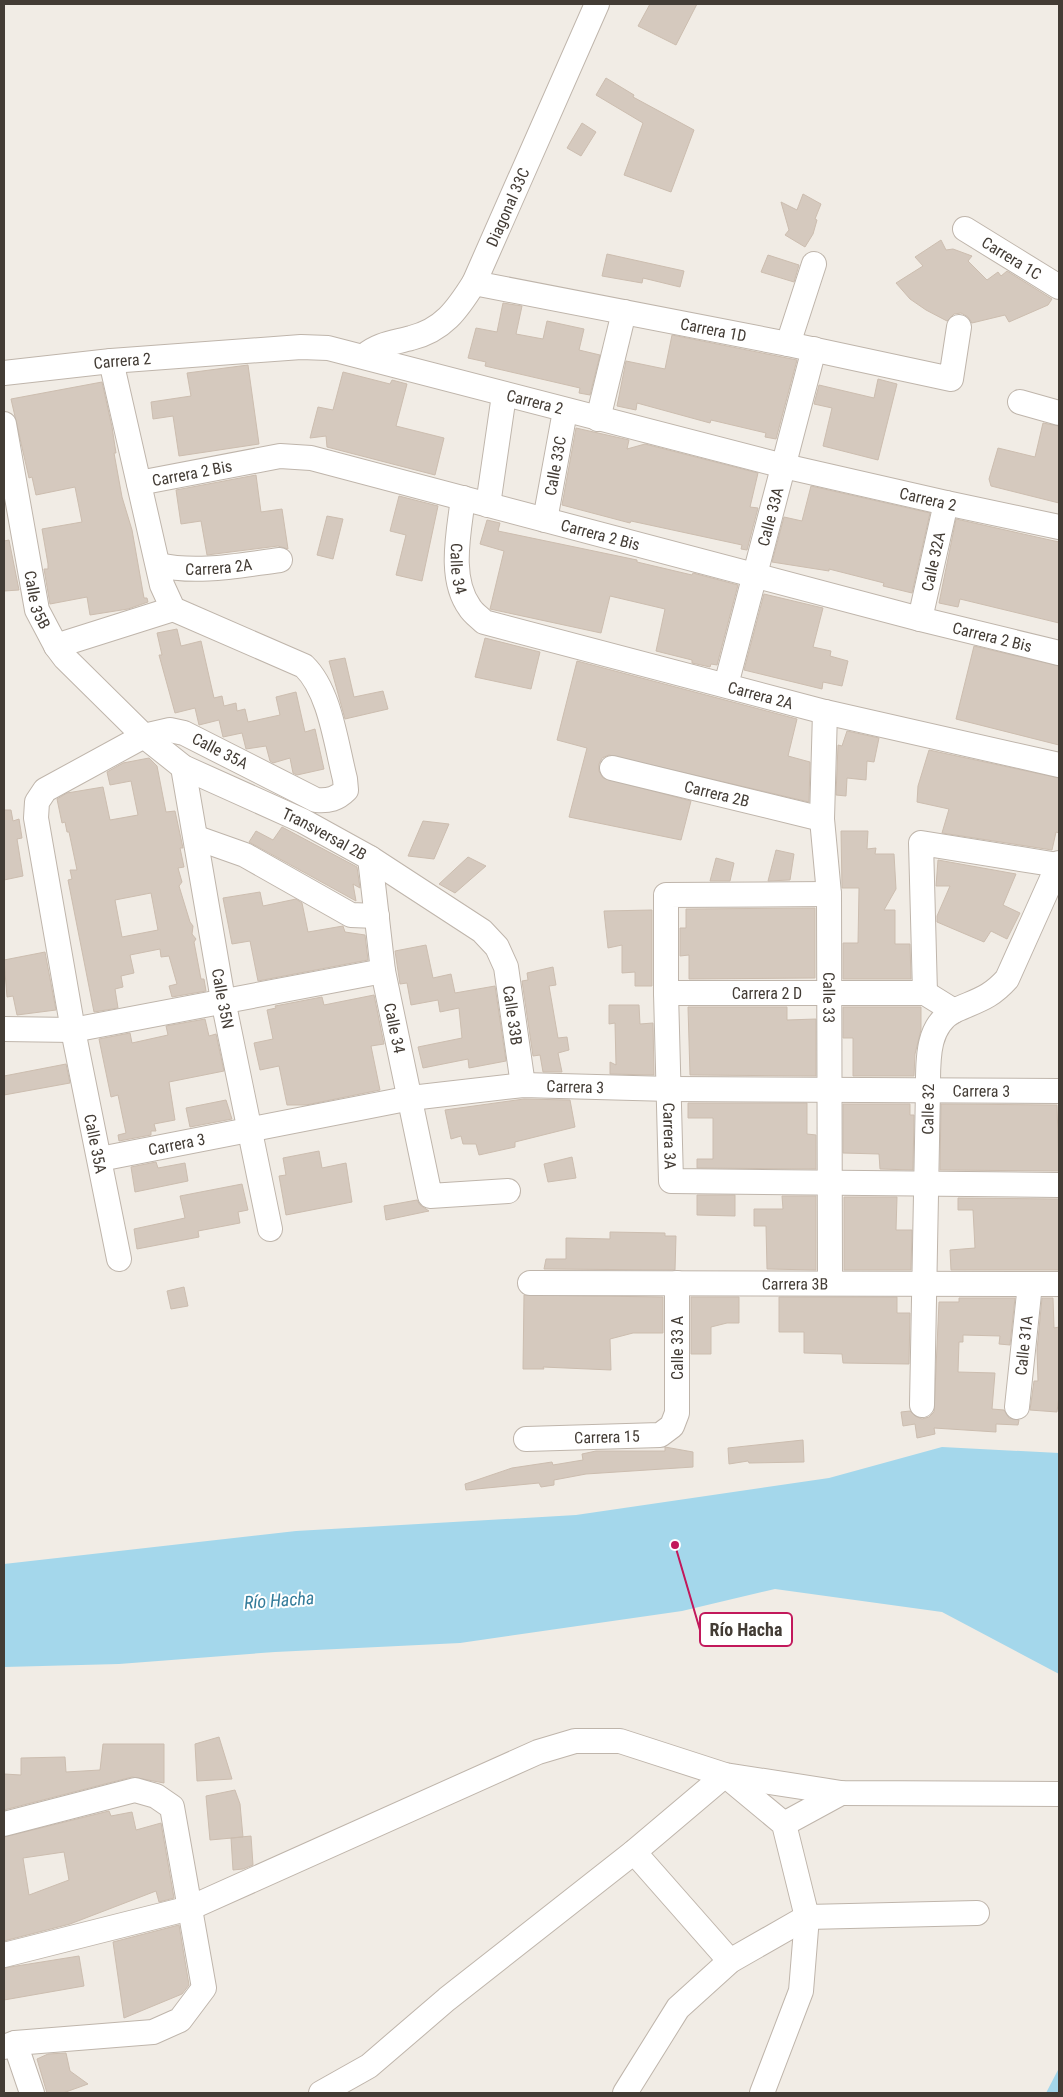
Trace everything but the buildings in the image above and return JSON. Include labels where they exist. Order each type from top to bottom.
[{"type":"street","name":"Diagonal 33C","points":[[364,356],[382,344],[413,338],[435,330],[457,311],[474,284],[597,4]]},
{"type":"street","name":"Carrera 1C","points":[[965,229],[1059,287]]},
{"type":"street","points":[[788,344],[814,264]]},
{"type":"street","name":"Carrera 1D","points":[[474,284],[814,349],[952,379],[959,327]]},
{"type":"street","points":[[598,419],[624,312]]},
{"type":"street","name":"Carrera 2","points":[[4,374],[111,361],[301,347],[328,348],[364,356],[565,411],[784,466],[946,504],[1059,527]]},
{"type":"street","name":"Calle 33A","points":[[726,686],[814,349]]},
{"type":"street","points":[[56,646],[173,609],[162,585],[111,361]]},
{"type":"street","points":[[488,505],[504,395]]},
{"type":"street","points":[[1020,402],[1059,413]]},
{"type":"street","name":"Calle 33C","points":[[545,520],[565,411]]},
{"type":"street","name":"Calle 35B","points":[[4,424],[37,610],[56,646],[144,736]]},
{"type":"street","name":"Carrera 2 Bis","points":[[139,483],[280,456],[310,458],[920,619],[1059,653]]},
{"type":"street","name":"Calle 34","points":[[463,498],[456,559],[462,591],[470,608]]},
{"type":"street","name":"Calle 32A","points":[[920,619],[946,504]]},
{"type":"street","name":"Carrera 2A","points":[[158,565],[177,569],[196,569],[280,560]]},
{"type":"street","name":"Carrera 2A","points":[[470,608],[484,622],[825,712],[1059,765]]},
{"type":"street","name":"Calle 35A","points":[[119,1259],[73,1030],[36,818],[37,802],[45,790],[144,736],[170,730],[184,733],[316,800],[329,801],[339,797],[346,790],[345,779],[322,690],[314,676],[304,666],[173,609]]},
{"type":"street","name":"Calle 33","points":[[825,712],[822,819],[829,894],[830,1089],[828,1182],[830,1284]]},
{"type":"street","name":"Transversal 2B","points":[[144,736],[183,766],[303,820],[370,858],[482,931],[497,947]]},
{"type":"street","name":"Calle 35N","points":[[183,766],[197,838],[223,1000],[270,1229]]},
{"type":"street","name":"Carrera 2B","points":[[612,768],[822,819]]},
{"type":"street","points":[[197,838],[245,855],[351,915],[376,916]]},
{"type":"street","points":[[954,1011],[925,993],[921,843],[1059,864]]},
{"type":"street","name":"Calle 34","points":[[370,858],[384,971],[430,1196],[508,1191]]},
{"type":"street","name":"Calle 32","points":[[922,1405],[928,1089],[932,1038],[941,1023],[954,1011],[976,1003],[995,992],[1007,978],[1059,864]]},
{"type":"street","name":"Carrera 3A","points":[[829,894],[666,895],[666,992],[671,1181],[1059,1185]]},
{"type":"street","name":"Calle 33B","points":[[497,947],[506,967],[523,1085]]},
{"type":"street","points":[[4,1029],[73,1030],[223,1000],[384,971]]},
{"type":"street","name":"Carrera 2 D","points":[[666,992],[925,993]]},
{"type":"street","name":"Carrera 3","points":[[100,1159],[411,1098],[523,1085],[670,1089],[1059,1091]]},
{"type":"street","name":"Carrera 3B","points":[[530,1283],[1059,1284]]},
{"type":"street","name":"Calle 33 A","points":[[677,1283],[677,1413]]},
{"type":"street","name":"Calle 31A","points":[[1017,1407],[1030,1284]]},
{"type":"street","name":"Carrera 15","points":[[526,1439],[660,1435],[672,1426],[677,1413]]},
{"type":"street","points":[[4,1955],[190,1908],[538,1752],[575,1741],[620,1740],[724,1775],[841,1793],[1059,1794]]},
{"type":"street","points":[[724,1775],[784,1824],[807,1917],[801,1990],[762,2093]]},
{"type":"street","points":[[321,2093],[369,2066],[447,1999],[634,1852],[724,1775]]},
{"type":"street","points":[[4,1824],[134,1790],[156,1796],[172,1807],[204,1988],[180,2020],[153,2032],[9,2045],[32,2093]]},
{"type":"street","points":[[784,1824],[841,1793]]},
{"type":"street","points":[[634,1852],[730,1961]]},
{"type":"street","points":[[625,2093],[678,2008],[730,1961],[807,1917],[977,1913]]},
{"type":"water","points":[[942,1447],[1059,1453],[1059,1674],[942,1612],[775,1589],[682,1611],[460,1643],[275,1652],[119,1664],[4,1667],[4,1564],[296,1531],[576,1515],[829,1478]]},
{"type":"water","points":[[1059,2068],[1059,2093],[1046,2093]]},
{"type":"place","name":"Río Hacha","points":[[675,1545]]}]
